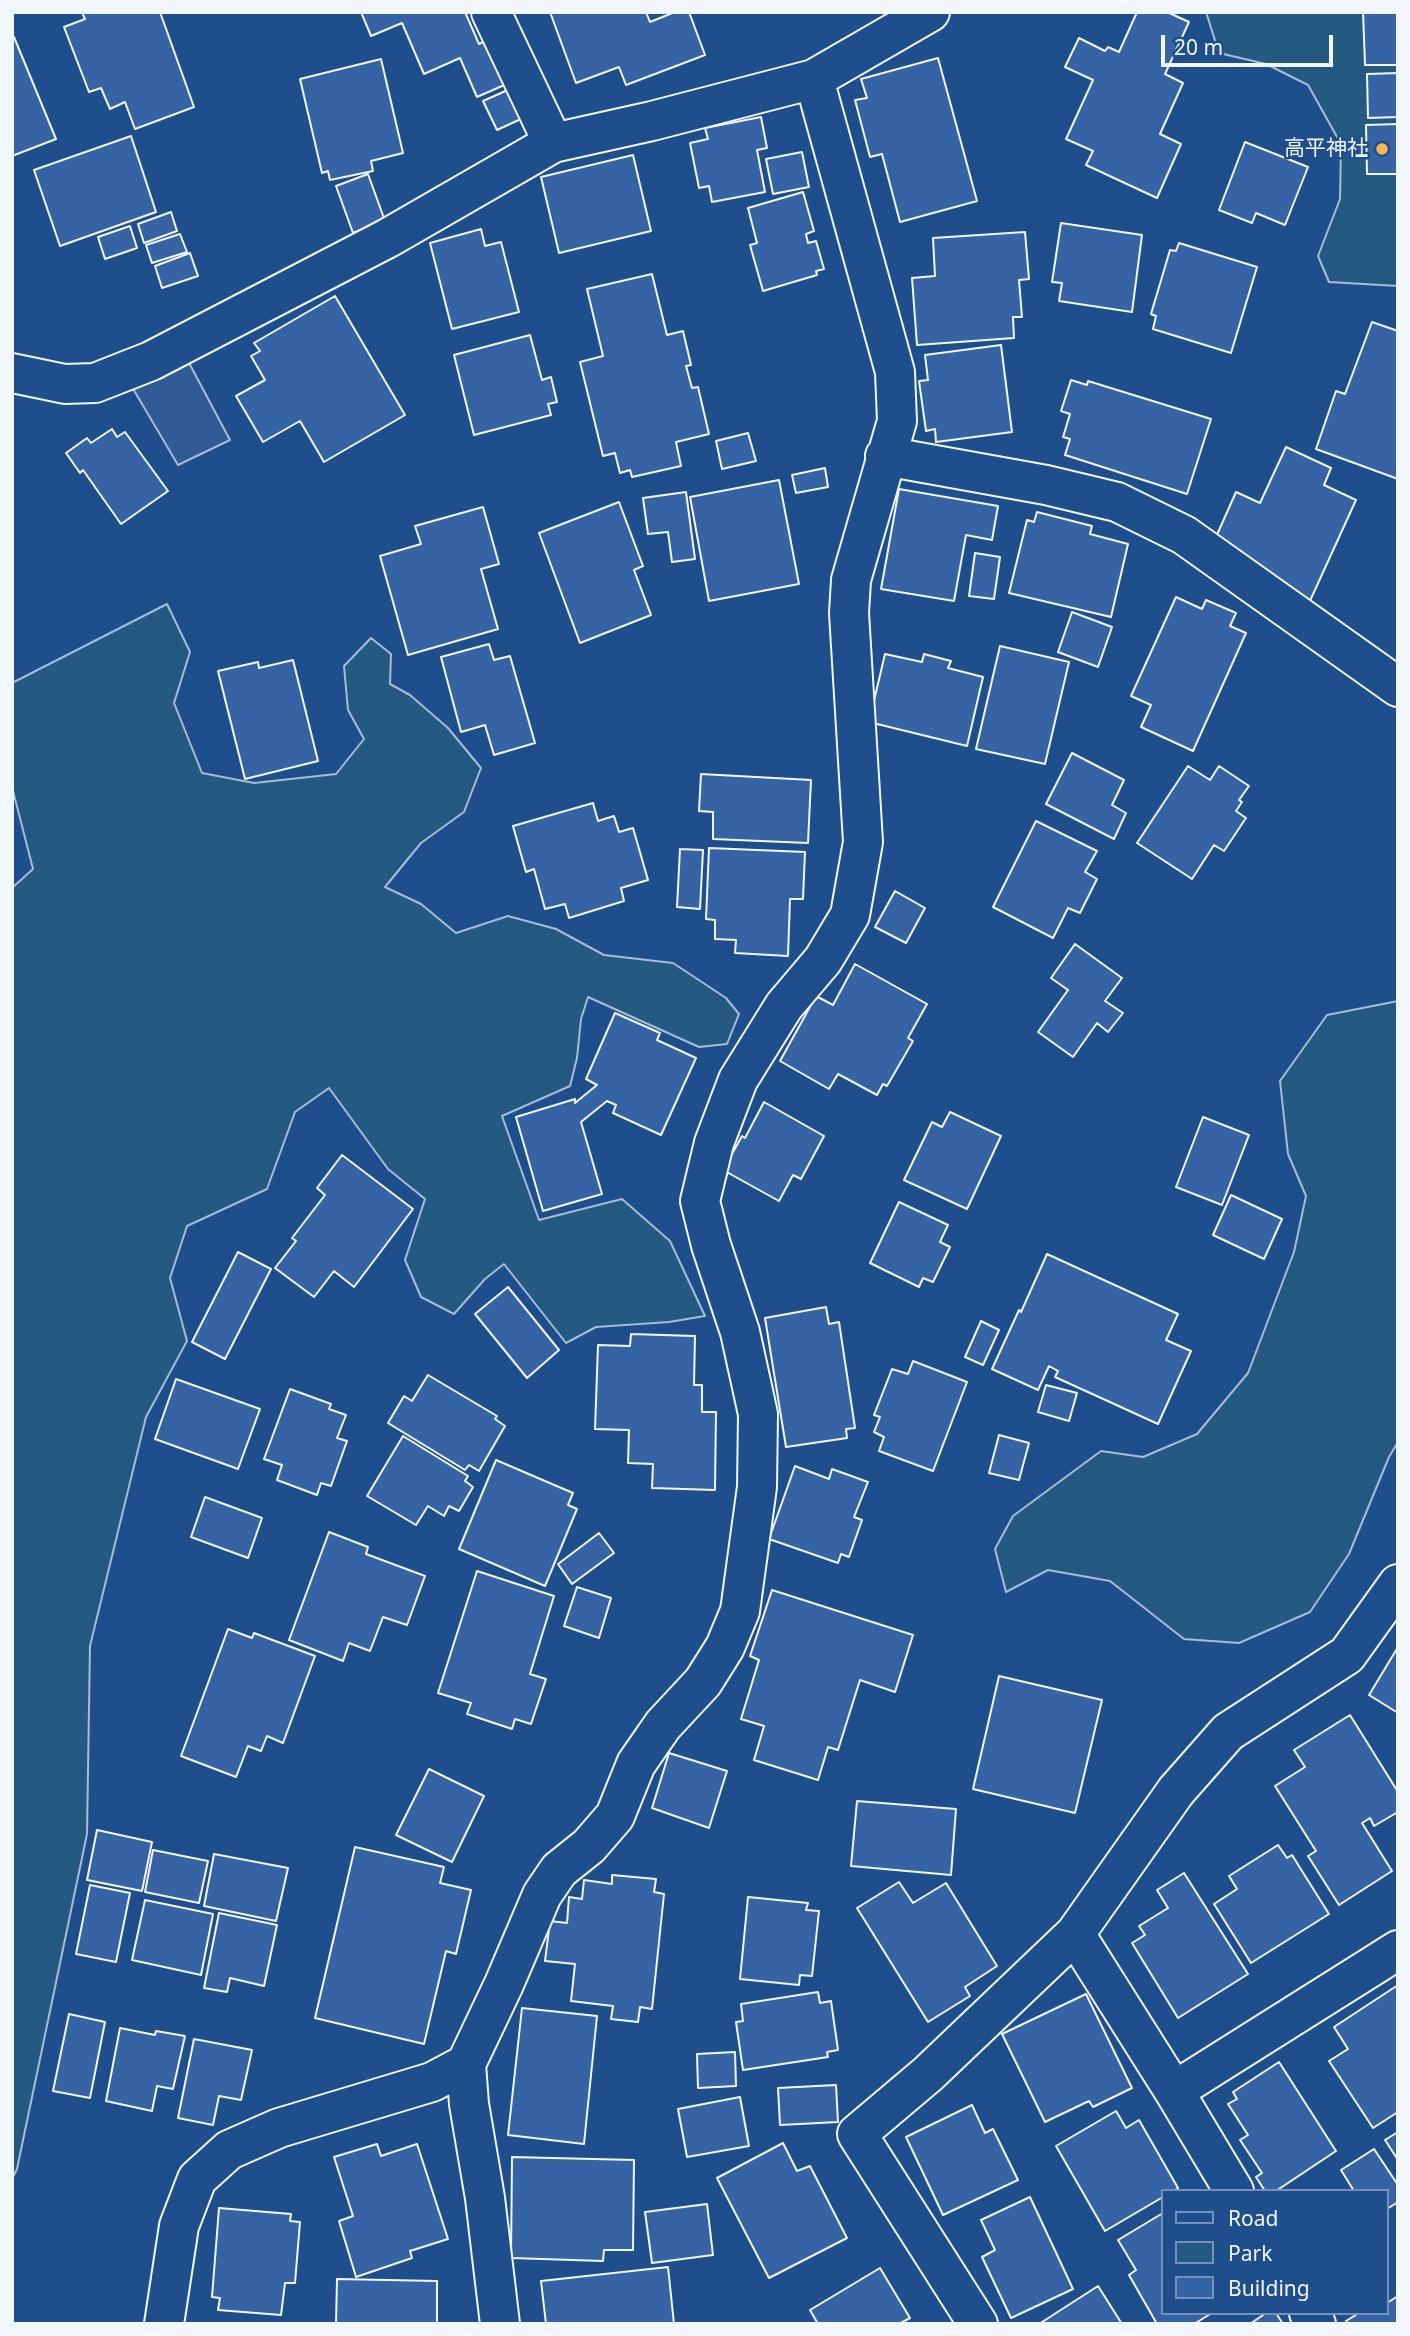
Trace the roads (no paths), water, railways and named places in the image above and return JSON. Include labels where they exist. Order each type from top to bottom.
[{"type":"street","points":[[491,12],[553,143]]},
{"type":"street","points":[[12,373],[65,384],[95,383],[151,361],[388,238],[553,143],[652,121],[814,79],[912,17]]},
{"type":"street","points":[[500,2324],[485,2198],[469,2104],[466,2064],[542,1895],[559,1870],[589,1846],[615,1816],[636,1764],[663,1726],[703,1682],[725,1647],[740,1611],[757,1487],[758,1414],[740,1332],[711,1245],[700,1201],[714,1143],[738,1080],[784,1006],[823,960],[850,915],[863,842],[849,612],[851,580],[897,421],[895,372],[814,79]]},
{"type":"street","points":[[885,456],[1046,485],[1117,502],[1184,534],[1398,687]]},
{"type":"street","points":[[978,2324],[857,2134],[928,2074],[1075,1934],[1176,1791],[1228,1732],[1347,1655],[1398,1584]]},
{"type":"street","points":[[1075,1934],[1233,2189]]},
{"type":"street","points":[[1174,2091],[1398,1950]]},
{"type":"street","points":[[164,2324],[180,2226],[197,2179],[229,2150],[279,2128],[432,2082],[466,2064]]},
{"type":"place","name":"高平神社","points":[[1382,149]]}]
